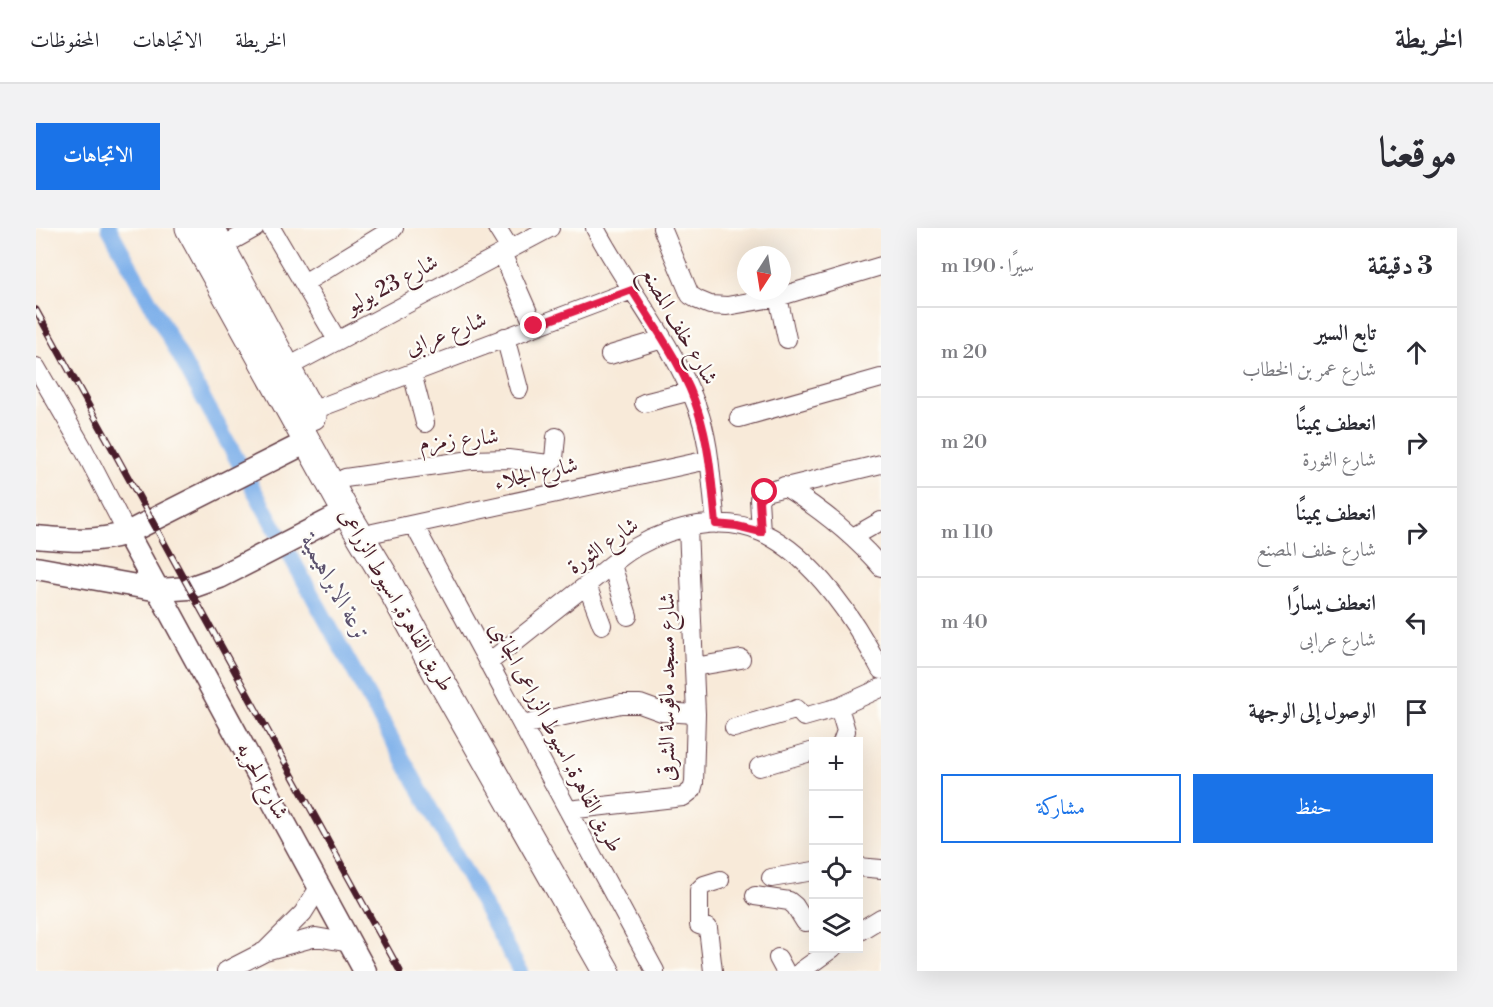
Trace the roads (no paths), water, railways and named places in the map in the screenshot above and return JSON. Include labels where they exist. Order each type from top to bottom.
[{"type":"highway","name":"طريق القاهرة, اسيوط الزراعى","points":[[189,228],[346,512],[385,577],[606,971]]},
{"type":"highway","name":"طريق القاهرة, اسيوط الزراعى","points":[[216,238],[288,367],[373,533],[529,798],[626,971]]},
{"type":"main road","points":[[36,537],[86,541],[107,539],[127,533],[307,442]]},
{"type":"main road","points":[[36,568],[159,590],[189,588],[220,576],[346,512]]},
{"type":"main road","name":"شارع الحريه","points":[[127,533],[365,971]]},
{"type":"street","points":[[216,238],[255,228]]},
{"type":"street","points":[[271,228],[337,340]]},
{"type":"street","points":[[304,283],[394,228]]},
{"type":"street","points":[[497,228],[534,326]]},
{"type":"street","name":"شارع 23 يوليو","points":[[288,367],[550,228]]},
{"type":"street","name":"شارع خلف المصنع","points":[[595,228],[663,339],[691,391],[703,425],[716,524]]},
{"type":"street","points":[[662,228],[690,295],[710,305],[727,306],[761,300]]},
{"type":"street","points":[[791,293],[881,266]]},
{"type":"street","name":"شارع عرابى","points":[[311,411],[632,290]]},
{"type":"street","points":[[779,300],[787,339]]},
{"type":"street","points":[[505,337],[519,389]]},
{"type":"street","points":[[610,355],[663,339]]},
{"type":"street","points":[[36,368],[83,448],[127,533]]},
{"type":"street","points":[[412,373],[425,423]]},
{"type":"street","points":[[739,418],[881,378]]},
{"type":"street","points":[[644,403],[691,391]]},
{"type":"street","name":"شارع زمزم","points":[[345,478],[471,460],[508,459],[549,464],[554,459],[556,437]]},
{"type":"street","name":"شارع الجلاء","points":[[373,533],[708,460]]},
{"type":"street","points":[[761,532],[759,500],[761,495],[784,486],[881,464]]},
{"type":"street","points":[[784,486],[816,507],[853,537],[881,567]]},
{"type":"street","points":[[853,537],[881,521]]},
{"type":"street","name":"شارع الثورة","points":[[488,663],[633,548],[688,528],[716,524],[761,532],[793,553],[833,594],[864,639],[881,670]]},
{"type":"street","name":"طريق القاهرة, اسيوط الزراعى الجانبى","points":[[414,525],[655,971]]},
{"type":"street","name":"شارع مسجد ماقوسة الشرقى","points":[[568,810],[683,797],[690,793],[694,783],[696,714],[688,528]]},
{"type":"street","points":[[612,565],[628,616]]},
{"type":"street","points":[[587,585],[603,625]]},
{"type":"street","points":[[694,667],[741,659]]},
{"type":"street","points":[[734,728],[797,709],[804,717],[839,707],[881,688]]},
{"type":"street","points":[[522,725],[621,704],[640,704],[662,712],[696,714]]},
{"type":"street","points":[[839,707],[846,731],[844,737]]},
{"type":"street","points":[[759,767],[809,752]]},
{"type":"street","points":[[863,867],[881,869]]},
{"type":"street","points":[[771,878],[809,872]]},
{"type":"street","points":[[713,971],[708,928],[699,925],[698,893],[704,885],[720,880]]},
{"type":"street","points":[[265,951],[303,913],[320,886]]},
{"type":"street","points":[[755,896],[785,899],[795,906],[805,922],[809,922]]},
{"type":"street","points":[[863,929],[881,918]]},
{"type":"street","points":[[226,971],[265,951],[316,937],[350,943]]},
{"type":"street","points":[[801,971],[827,953]]},
{"type":"waterway","name":"ترعة الابراهيمية","points":[[109,228],[520,971]]},
{"type":"railway","points":[[36,310],[400,971]]}]
